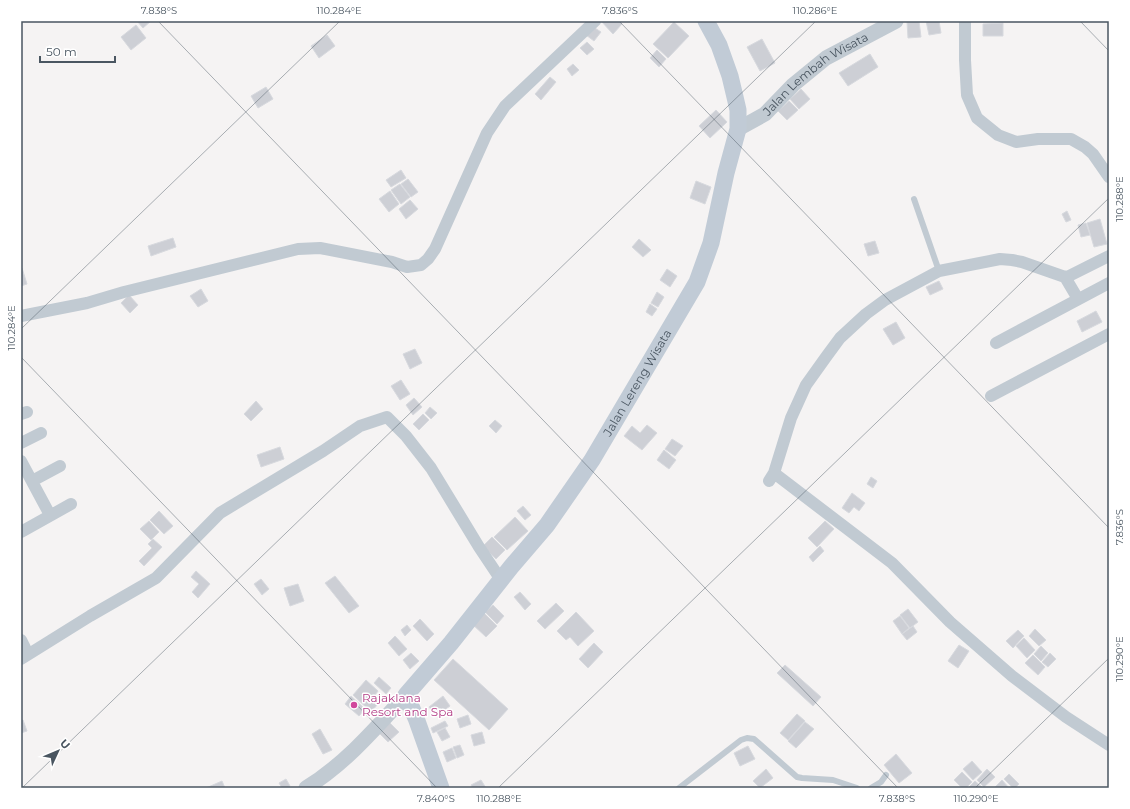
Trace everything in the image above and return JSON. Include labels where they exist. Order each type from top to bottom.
[{"type":"main road","name":"Jalan Lereng Wisata","points":[[406,696],[547,525],[592,460],[618,418],[697,282],[711,243],[726,172],[738,130],[736,103],[730,76],[719,45],[706,21]]},
{"type":"main road","points":[[406,696],[416,718],[441,788]]},
{"type":"street","points":[[21,316],[87,303],[124,292],[298,249],[320,248],[392,262],[406,267],[421,265],[428,259],[435,249],[496,118],[505,106],[595,21]]},
{"type":"street","name":"Jalan Lembah Wisata","points":[[738,130],[765,114],[793,85],[826,58],[896,21]]},
{"type":"street","points":[[965,21],[964,60],[967,95],[977,118],[998,135],[1016,142],[1038,139],[1071,139],[1085,147],[1093,154],[1109,177]]},
{"type":"street","points":[[1109,256],[1065,277],[1022,262],[1006,259],[984,261],[939,272],[885,300],[866,314],[840,338],[806,385],[791,418],[771,477],[892,563],[950,622],[1012,676],[1066,717],[1109,745]]},
{"type":"street","points":[[1065,277],[1078,300]]},
{"type":"street","points":[[996,343],[1109,284]]},
{"type":"street","points":[[991,396],[1109,334]]},
{"type":"street","points":[[22,650],[50,641],[156,578],[220,513],[323,451],[360,426],[387,417],[406,436],[431,468],[501,580]]},
{"type":"street","points":[[21,443],[41,433]]},
{"type":"street","points":[[21,461],[50,515]]},
{"type":"street","points":[[32,481],[60,466]]},
{"type":"street","points":[[21,532],[71,504]]},
{"type":"street","points":[[306,788],[337,766],[406,696]]},
{"type":"lane","points":[[914,199],[939,272]]},
{"type":"lane","points":[[679,788],[742,740],[747,738],[754,739],[797,776],[802,778],[836,780],[857,788]]},
{"type":"lane","points":[[871,788],[881,782],[886,775]]},
{"type":"building","points":[[137,21],[151,21],[143,28]]},
{"type":"building","points":[[601,21],[619,21],[622,24],[613,34]]},
{"type":"building","points":[[919,21],[921,37],[908,38],[907,22]]},
{"type":"building","points":[[926,21],[939,21],[941,33],[929,35]]},
{"type":"building","points":[[674,22],[689,36],[668,58],[653,44]]},
{"type":"building","points":[[1003,23],[1003,36],[983,36],[983,24]]},
{"type":"building","points":[[136,25],[146,38],[131,50],[121,37]]},
{"type":"building","points":[[592,26],[601,32],[594,41],[586,35]]},
{"type":"building","points":[[327,35],[335,46],[319,58],[311,46]]},
{"type":"building","points":[[762,39],[775,63],[760,71],[747,47]]},
{"type":"building","points":[[587,42],[594,49],[587,55],[580,48]]},
{"type":"building","points":[[657,50],[666,59],[659,67],[650,58]]},
{"type":"building","points":[[870,54],[878,67],[848,86],[839,73]]},
{"type":"building","points":[[573,64],[579,70],[572,76],[567,69]]},
{"type":"building","points":[[550,77],[556,82],[541,100],[535,94]]},
{"type":"building","points":[[266,87],[273,99],[258,108],[251,96]]},
{"type":"building","points":[[801,89],[810,99],[799,109],[790,99]]},
{"type":"building","points":[[789,101],[798,110],[787,120],[778,111]]},
{"type":"building","points":[[716,110],[727,122],[710,138],[699,126]]},
{"type":"building","points":[[401,170],[406,178],[391,187],[386,180]]},
{"type":"building","points":[[408,179],[418,192],[411,197],[401,184]]},
{"type":"building","points":[[696,181],[711,187],[705,204],[690,198]]},
{"type":"building","points":[[400,184],[410,197],[401,204],[391,190]]},
{"type":"building","points":[[390,191],[399,204],[389,212],[379,199]]},
{"type":"building","points":[[410,200],[418,209],[406,219],[399,209]]},
{"type":"building","points":[[1067,211],[1071,220],[1066,222],[1062,214]]},
{"type":"building","points":[[1100,219],[1107,244],[1094,247],[1087,223]]},
{"type":"building","points":[[1086,223],[1090,235],[1081,237],[1078,225]]},
{"type":"building","points":[[173,238],[176,247],[151,256],[148,246]]},
{"type":"building","points":[[639,239],[651,250],[643,257],[632,247]]},
{"type":"building","points":[[875,241],[879,253],[868,256],[864,244]]},
{"type":"building","points":[[22,268],[27,284],[21,286],[21,269]]},
{"type":"building","points":[[667,269],[677,276],[670,287],[660,280]]},
{"type":"building","points":[[939,281],[943,289],[930,295],[926,287]]},
{"type":"building","points":[[201,289],[208,301],[198,307],[190,296]]},
{"type":"building","points":[[657,292],[664,297],[658,307],[651,303]]},
{"type":"building","points":[[129,295],[138,305],[130,313],[121,303]]},
{"type":"building","points":[[650,304],[657,309],[652,316],[646,312]]},
{"type":"building","points":[[1096,311],[1102,322],[1082,332],[1077,321]]},
{"type":"building","points":[[896,322],[905,338],[893,345],[883,329]]},
{"type":"building","points":[[415,349],[422,363],[410,369],[403,354]]},
{"type":"building","points":[[401,380],[410,394],[400,400],[391,386]]},
{"type":"building","points":[[414,398],[422,407],[413,415],[406,405]]},
{"type":"building","points":[[256,401],[263,409],[251,421],[244,414]]},
{"type":"building","points":[[430,407],[437,413],[431,419],[425,413]]},
{"type":"building","points":[[423,414],[429,420],[419,430],[413,424]]},
{"type":"building","points":[[495,420],[502,426],[496,433],[489,426]]},
{"type":"building","points":[[647,425],[657,433],[642,450],[624,436],[632,426],[640,433]]},
{"type":"building","points":[[672,439],[683,446],[675,456],[665,449]]},
{"type":"building","points":[[280,447],[284,459],[261,467],[257,455]]},
{"type":"building","points":[[664,450],[676,460],[669,469],[657,460]]},
{"type":"building","points":[[871,477],[877,481],[873,488],[867,484]]},
{"type":"building","points":[[852,493],[865,503],[859,511],[854,507],[849,513],[842,508]]},
{"type":"building","points":[[523,506],[531,515],[525,520],[517,511]]},
{"type":"building","points":[[159,511],[173,526],[164,534],[150,520]]},
{"type":"building","points":[[515,517],[528,531],[507,550],[494,537]]},
{"type":"building","points":[[149,521],[159,532],[151,540],[140,529]]},
{"type":"building","points":[[825,521],[834,529],[817,547],[808,538]]},
{"type":"building","points":[[492,537],[505,550],[496,559],[483,546]]},
{"type":"building","points":[[153,539],[162,547],[144,566],[139,561],[152,548],[148,544]]},
{"type":"building","points":[[820,546],[824,551],[813,562],[809,557]]},
{"type":"building","points":[[196,571],[210,584],[198,598],[192,592],[199,584],[191,577]]},
{"type":"building","points":[[335,576],[359,606],[349,613],[325,583]]},
{"type":"building","points":[[261,579],[269,589],[262,595],[254,584]]},
{"type":"building","points":[[298,584],[304,601],[290,606],[284,588]]},
{"type":"building","points":[[520,592],[531,604],[525,610],[514,597]]},
{"type":"building","points":[[556,603],[564,611],[545,629],[537,621]]},
{"type":"building","points":[[493,605],[504,616],[497,624],[485,612]]},
{"type":"building","points":[[908,609],[918,622],[910,628],[900,615]]},
{"type":"building","points":[[482,611],[497,626],[486,637],[471,623]]},
{"type":"building","points":[[576,612],[594,631],[578,646],[570,637],[566,640],[557,631]]},
{"type":"building","points":[[900,616],[909,628],[902,634],[893,621]]},
{"type":"building","points":[[420,619],[434,634],[427,641],[413,626]]},
{"type":"building","points":[[407,625],[411,630],[405,636],[401,630]]},
{"type":"building","points":[[913,626],[917,632],[907,640],[902,634]]},
{"type":"building","points":[[1035,629],[1046,640],[1039,646],[1029,636]]},
{"type":"building","points":[[1018,630],[1024,636],[1013,648],[1006,641]]},
{"type":"building","points":[[395,636],[407,649],[399,656],[388,643]]},
{"type":"building","points":[[1024,638],[1035,650],[1027,658],[1016,646]]},
{"type":"building","points":[[594,643],[603,652],[588,668],[579,659]]},
{"type":"building","points":[[959,645],[969,651],[958,668],[948,661]]},
{"type":"building","points":[[1041,646],[1048,653],[1041,661],[1034,654]]},
{"type":"building","points":[[411,653],[419,661],[410,669],[403,660]]},
{"type":"building","points":[[1050,653],[1056,659],[1048,667],[1042,662]]},
{"type":"building","points":[[1033,655],[1045,667],[1038,675],[1025,663]]},
{"type":"building","points":[[453,659],[508,709],[489,730],[434,680]]},
{"type":"building","points":[[785,665],[821,697],[813,706],[777,673]]},
{"type":"building","points":[[379,677],[391,688],[386,694],[374,683]]},
{"type":"building","points":[[366,680],[378,691],[372,699],[378,704],[371,712],[353,695]]},
{"type":"building","points":[[351,696],[365,709],[359,716],[345,704]]},
{"type":"building","points":[[443,696],[450,706],[436,716],[429,707]]},
{"type":"building","points":[[797,714],[805,721],[788,740],[780,733]]},
{"type":"building","points":[[468,715],[471,724],[460,728],[457,719]]},
{"type":"building","points":[[21,720],[23,720],[27,731],[21,733]]},
{"type":"building","points":[[445,721],[448,726],[433,733],[431,728]]},
{"type":"building","points":[[805,722],[814,729],[796,748],[788,741]]},
{"type":"building","points":[[390,723],[399,732],[388,742],[379,733]]},
{"type":"building","points":[[445,728],[450,737],[442,741],[437,732]]},
{"type":"building","points":[[320,729],[332,750],[323,754],[312,734]]},
{"type":"building","points":[[482,732],[485,743],[474,746],[471,735]]},
{"type":"building","points":[[460,745],[464,755],[457,758],[453,747]]},
{"type":"building","points":[[748,746],[755,759],[740,766],[734,753]]},
{"type":"building","points":[[452,748],[456,758],[447,762],[443,752]]},
{"type":"building","points":[[896,754],[912,773],[899,783],[884,765]]},
{"type":"building","points":[[972,761],[982,772],[973,780],[963,769]]},
{"type":"building","points":[[766,769],[773,778],[760,788],[753,781]]},
{"type":"building","points":[[987,769],[995,777],[984,787],[977,780]]},
{"type":"building","points":[[962,772],[972,782],[966,788],[962,788],[954,780]]},
{"type":"building","points":[[1009,774],[1019,784],[1015,788],[1013,788],[1004,779]]},
{"type":"building","points":[[286,779],[290,786],[287,788],[282,788],[279,783]]},
{"type":"building","points":[[481,780],[486,788],[473,788],[471,785]]},
{"type":"building","points":[[1002,780],[1009,788],[994,788]]},
{"type":"building","points":[[222,781],[225,788],[206,788]]},
{"type":"building","points":[[975,781],[983,788],[968,788]]},
{"type":"place","name":"Rajaklana Resort and Spa","points":[[354,705]]}]
